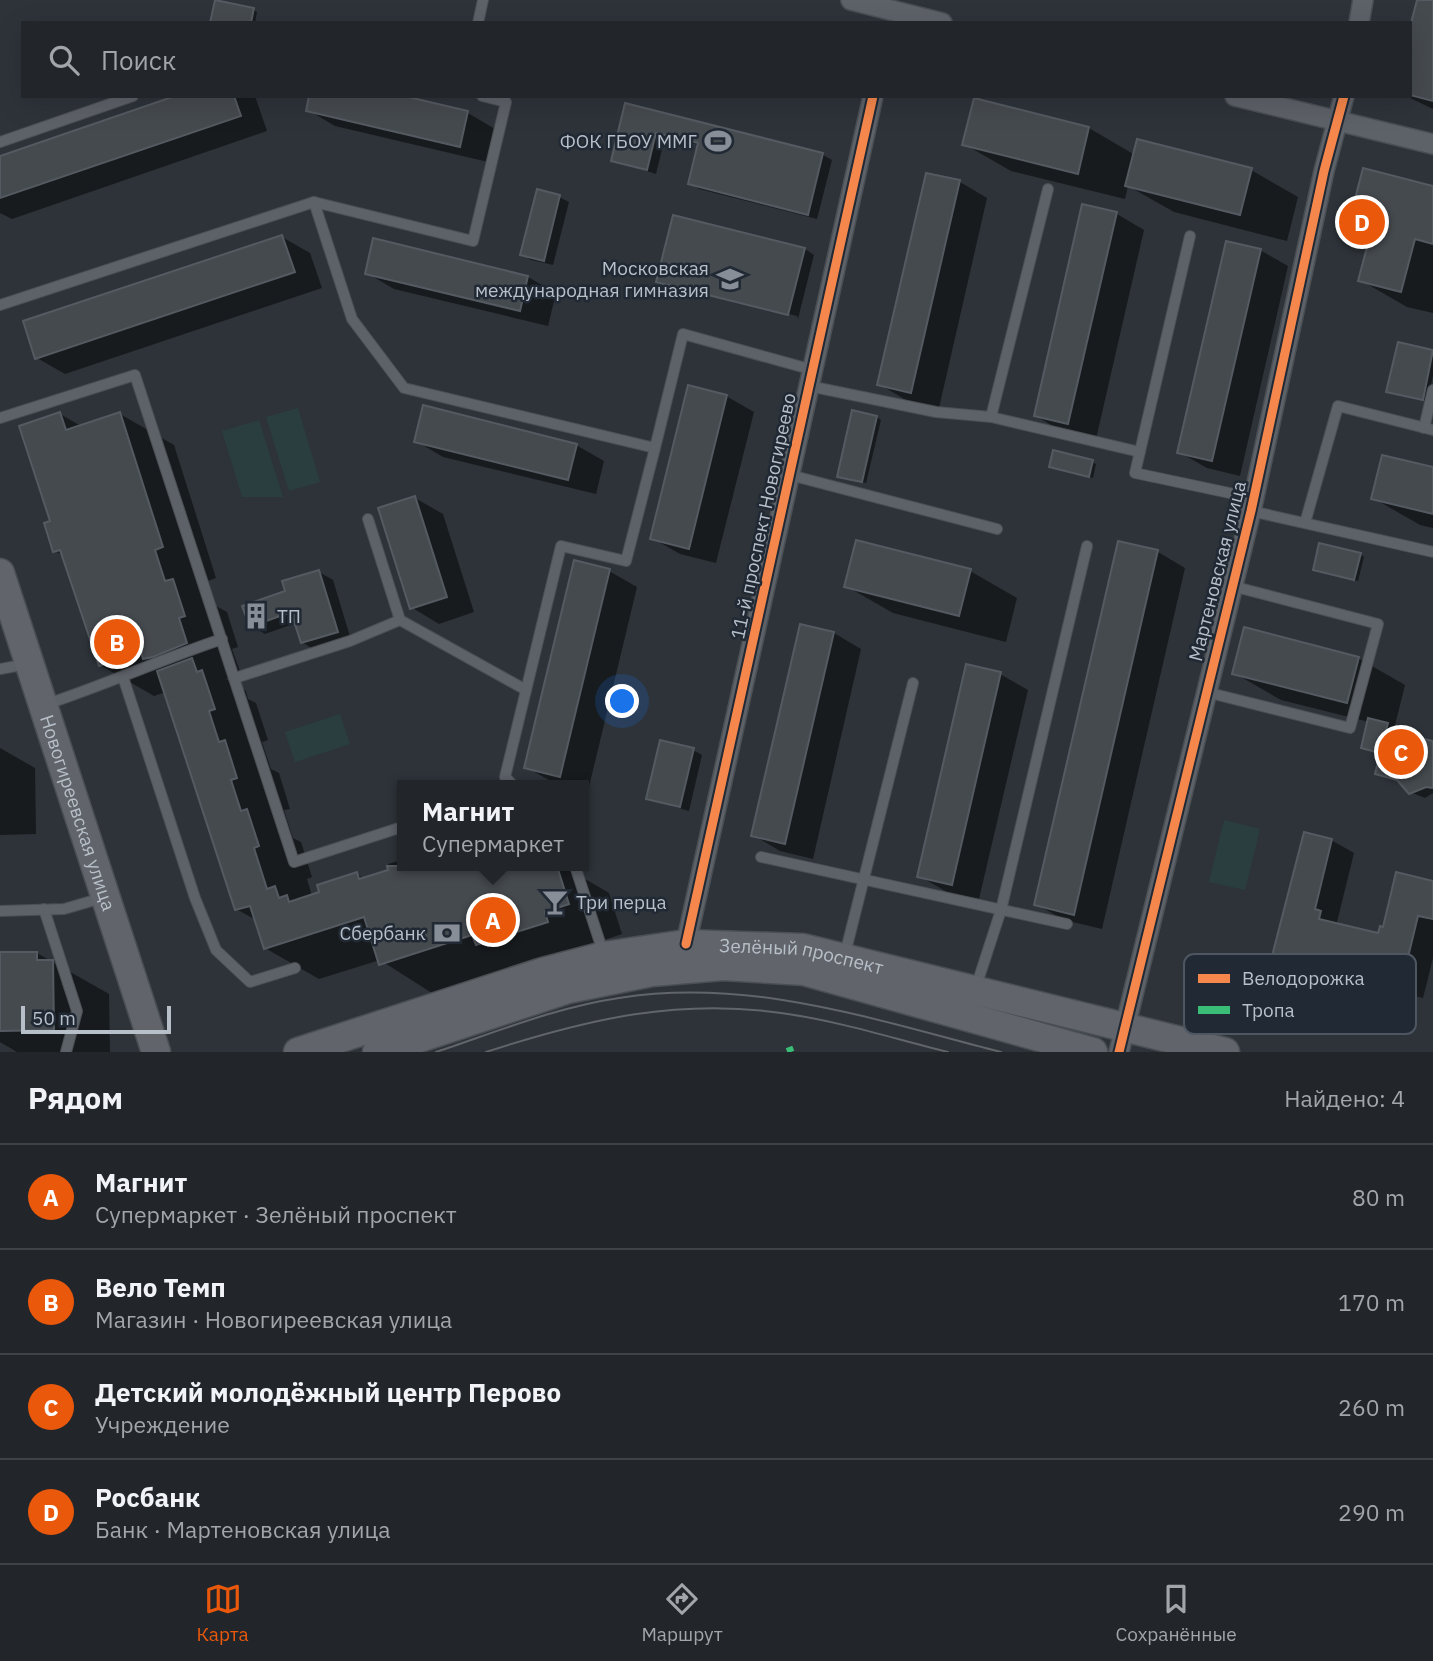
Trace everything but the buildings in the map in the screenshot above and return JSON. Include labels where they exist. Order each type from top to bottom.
[{"type":"main road","name":"Новогиреевская улица","points":[[0,573],[156,1052]]},
{"type":"main road","name":"Зелёный проспект","points":[[298,1052],[604,956],[686,944],[803,948],[975,990],[1121,1039],[1225,1052]]},
{"type":"main road","name":"Зелёный проспект","points":[[377,1052],[568,989],[652,972],[723,966],[804,971],[1093,1052]]},
{"type":"street","points":[[851,0],[935,21]]},
{"type":"street","points":[[1359,21],[1363,0]]},
{"type":"street","name":"11-й проспект Новогиреево","points":[[686,944],[873,98]]},
{"type":"street","points":[[1244,98],[1433,144]]},
{"type":"street","name":"Мартеновская улица","points":[[1121,1039],[1252,504],[1343,98]]},
{"type":"lane","points":[[478,21],[483,0]]},
{"type":"lane","points":[[0,142],[126,98]]},
{"type":"lane","points":[[0,305],[314,202],[473,241],[506,102],[490,98]]},
{"type":"lane","points":[[992,417],[1048,190]]},
{"type":"lane","points":[[314,202],[352,319],[404,388],[655,448]]},
{"type":"lane","points":[[1189,236],[1135,473],[1252,504],[1305,523],[1433,552]]},
{"type":"lane","points":[[508,780],[505,777],[561,546],[626,561],[683,334],[811,378],[936,412],[992,417],[1140,452]]},
{"type":"lane","points":[[0,418],[135,375],[294,862],[397,829]]},
{"type":"lane","points":[[1305,523],[1338,406],[1429,429],[1433,390]]},
{"type":"lane","points":[[790,475],[997,529]]},
{"type":"lane","points":[[368,519],[400,620],[526,690]]},
{"type":"lane","points":[[975,990],[1001,910],[1087,546]]},
{"type":"lane","points":[[1206,692],[1350,728],[1378,624],[1232,586]]},
{"type":"lane","points":[[235,678],[351,641],[400,620]]},
{"type":"lane","points":[[44,705],[222,639]]},
{"type":"lane","points":[[0,669],[29,664]]},
{"type":"lane","points":[[123,677],[195,898],[216,950],[250,982],[295,968]]},
{"type":"lane","points":[[844,958],[913,683]]},
{"type":"lane","points":[[761,857],[1067,924]]},
{"type":"lane","points":[[577,871],[604,956]]},
{"type":"lane","points":[[0,911],[64,909],[106,897]]},
{"type":"lane","points":[[44,909],[77,1011],[66,1052]]},
{"type":"green space","points":[[298,408],[320,482],[289,491],[266,417]]},
{"type":"green space","points":[[259,420],[283,497],[242,497],[222,431]]},
{"type":"green space","points":[[340,714],[350,744],[295,762],[285,732]]},
{"type":"green space","points":[[1224,820],[1260,829],[1245,890],[1209,882]]},
{"type":"tram line","points":[[436,1052],[573,1007],[619,998],[668,993],[717,993],[812,1005],[1001,1052]]},
{"type":"tram line","points":[[486,1052],[598,1021],[635,1014],[710,1008],[748,1009],[808,1017],[948,1052]]},
{"type":"marked path","points":[[789,1047],[791,1052]]},
{"type":"cycle path","points":[[686,944],[873,98]]},
{"type":"cycle path","points":[[1119,1052],[1251,511],[1324,171],[1343,98]]},
{"type":"place","name":"ФОК ГБОУ ММГ","points":[[718,141]]},
{"type":"place","name":"Росбанк","points":[[1362,222]]},
{"type":"place","name":"Московская международная гимназия","points":[[730,279]]},
{"type":"place","name":"ТП","points":[[256,616]]},
{"type":"place","name":"Вело Темп","points":[[117,642]]},
{"type":"place","name":"Детский молодёжный центр Перово","points":[[1401,752]]},
{"type":"place","name":"Три перца","points":[[555,902]]},
{"type":"place","name":"Магнит","points":[[493,920]]},
{"type":"place","name":"Сбербанк","points":[[447,933]]}]
